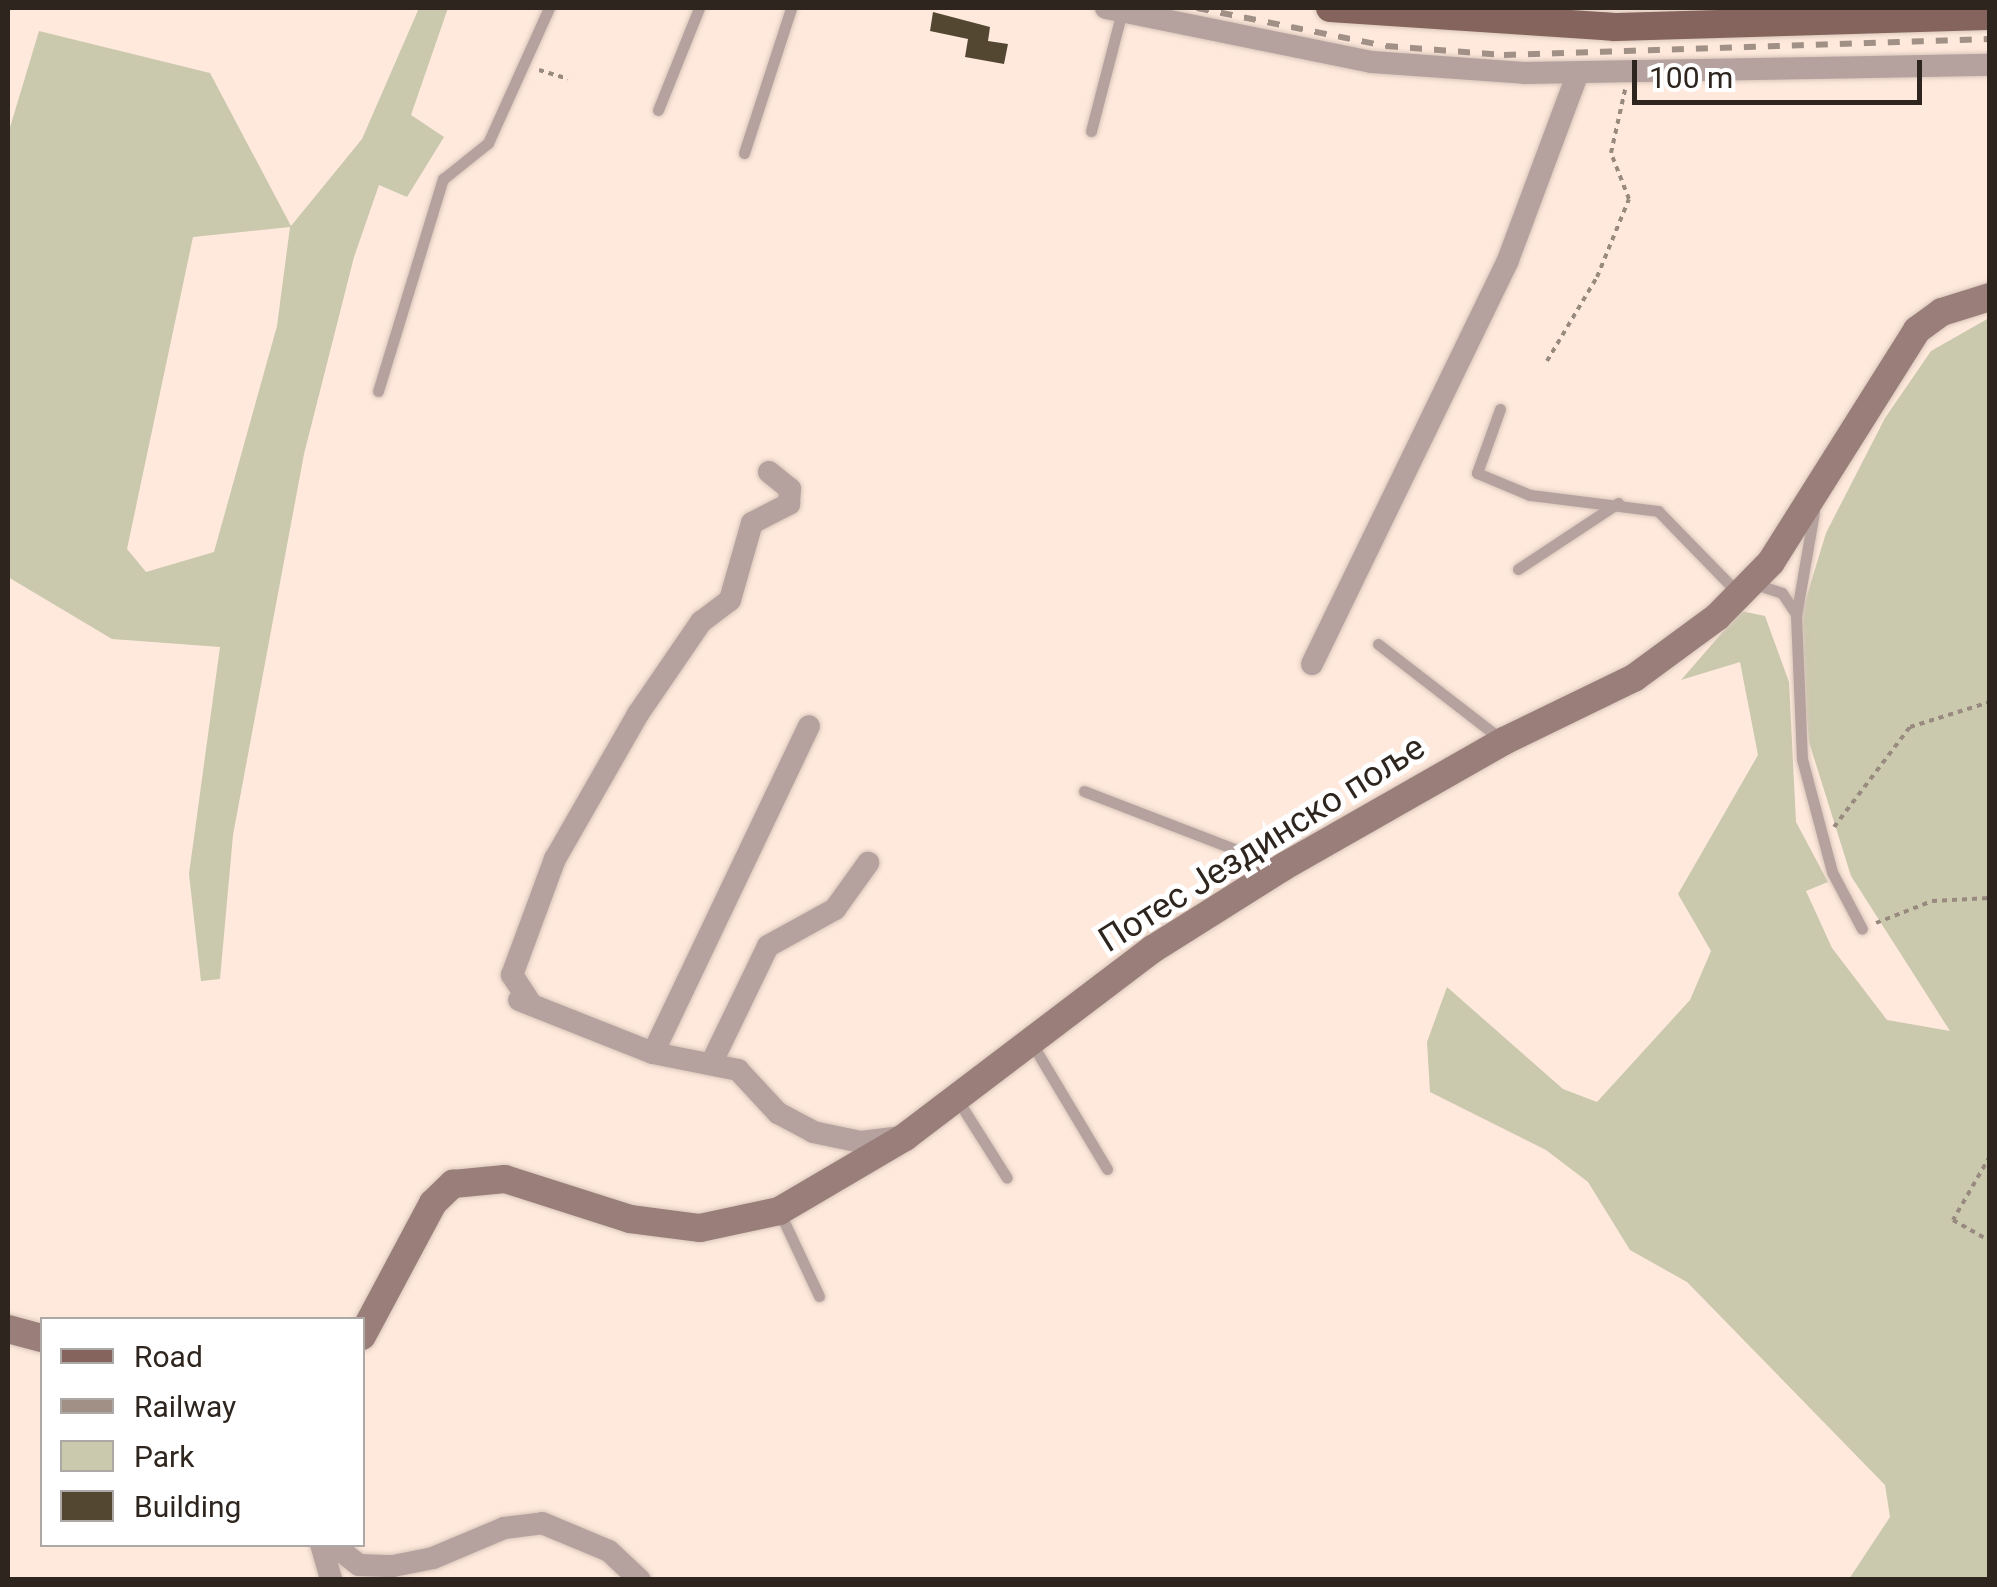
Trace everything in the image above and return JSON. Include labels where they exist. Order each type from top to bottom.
[{"type":"main road","points":[[1330,8],[1515,16],[1990,16]]},
{"type":"main road","name":"Потес Јездинско поље","points":[[365,1330],[433,1203],[468,1178],[505,1179],[669,1225],[727,1226],[779,1211],[905,1137],[1153,949],[1283,867],[1504,741],[1634,678],[1747,590],[1818,493],[1897,352],[1942,312],[1990,298]]},
{"type":"main road","points":[[8,1329],[40,1337]]},
{"type":"street","points":[[1114,9],[1372,62],[1628,76],[1990,65]]},
{"type":"street","points":[[1312,664],[1508,260],[1577,74]]},
{"type":"street","points":[[769,472],[790,489],[789,504],[752,524],[730,600],[701,622],[638,714],[555,860],[512,974],[521,1000],[653,1053],[738,1070],[778,1113],[813,1132],[861,1142],[905,1137]]},
{"type":"street","points":[[653,1053],[809,726]]},
{"type":"street","points":[[711,1064],[768,946],[835,909],[868,863]]},
{"type":"street","points":[[336,1547],[358,1565],[393,1566],[459,1550],[504,1528],[542,1523],[609,1552],[640,1580]]},
{"type":"street","points":[[322,1547],[331,1580]]},
{"type":"lane","points":[[378,391],[443,178],[488,143],[549,8]]},
{"type":"lane","points":[[658,110],[699,8]]},
{"type":"lane","points":[[744,153],[792,8]]},
{"type":"lane","points":[[1091,131],[1114,9]]},
{"type":"lane","points":[[1500,409],[1477,473],[1530,495],[1658,511],[1747,590],[1782,593],[1796,616]]},
{"type":"lane","points":[[1818,493],[1796,616],[1802,759],[1823,843],[1862,929]]},
{"type":"lane","points":[[1518,569],[1618,503]]},
{"type":"lane","points":[[1378,644],[1504,741]]},
{"type":"lane","points":[[1084,791],[1283,867]]},
{"type":"lane","points":[[1030,1042],[1106,1169]]},
{"type":"lane","points":[[957,1099],[1007,1178]]},
{"type":"lane","points":[[779,1211],[819,1296]]},
{"type":"path","points":[[524,65],[568,79]]},
{"type":"path","points":[[1547,360],[1597,277],[1629,199],[1611,153],[1628,76]]},
{"type":"path","points":[[1823,843],[1910,727],[1990,702]]},
{"type":"path","points":[[1862,929],[1932,902],[1990,898]]},
{"type":"path","points":[[1990,1156],[1953,1220],[1990,1241]]},
{"type":"green space","points":[[419,8],[448,8],[411,115],[444,137],[407,197],[379,185],[354,257],[304,454],[233,835],[220,979],[201,981],[189,874],[220,647],[112,639],[8,577],[8,134],[39,31],[210,73],[291,226],[362,139]],"holes":[[[290,227],[277,326],[214,552],[146,572],[127,549],[193,237]]]},
{"type":"green space","points":[[1989,318],[1989,1579],[1849,1579],[1890,1517],[1885,1485],[1687,1282],[1630,1250],[1588,1182],[1546,1150],[1430,1092],[1427,1042],[1447,987],[1563,1089],[1597,1102],[1690,1000],[1711,951],[1678,894],[1758,755],[1740,662],[1681,680],[1741,611],[1765,616],[1789,682],[1796,822],[1828,882],[1806,891],[1832,948],[1887,1020],[1950,1031],[1851,876],[1809,742],[1798,625],[1826,533],[1885,418],[1931,351]]},
{"type":"building","points":[[933,12],[990,27],[988,41],[1008,44],[1004,64],[965,57],[968,39],[930,31]]},
{"type":"railway","points":[[1197,8],[1386,46],[1504,55],[1990,39]]}]
